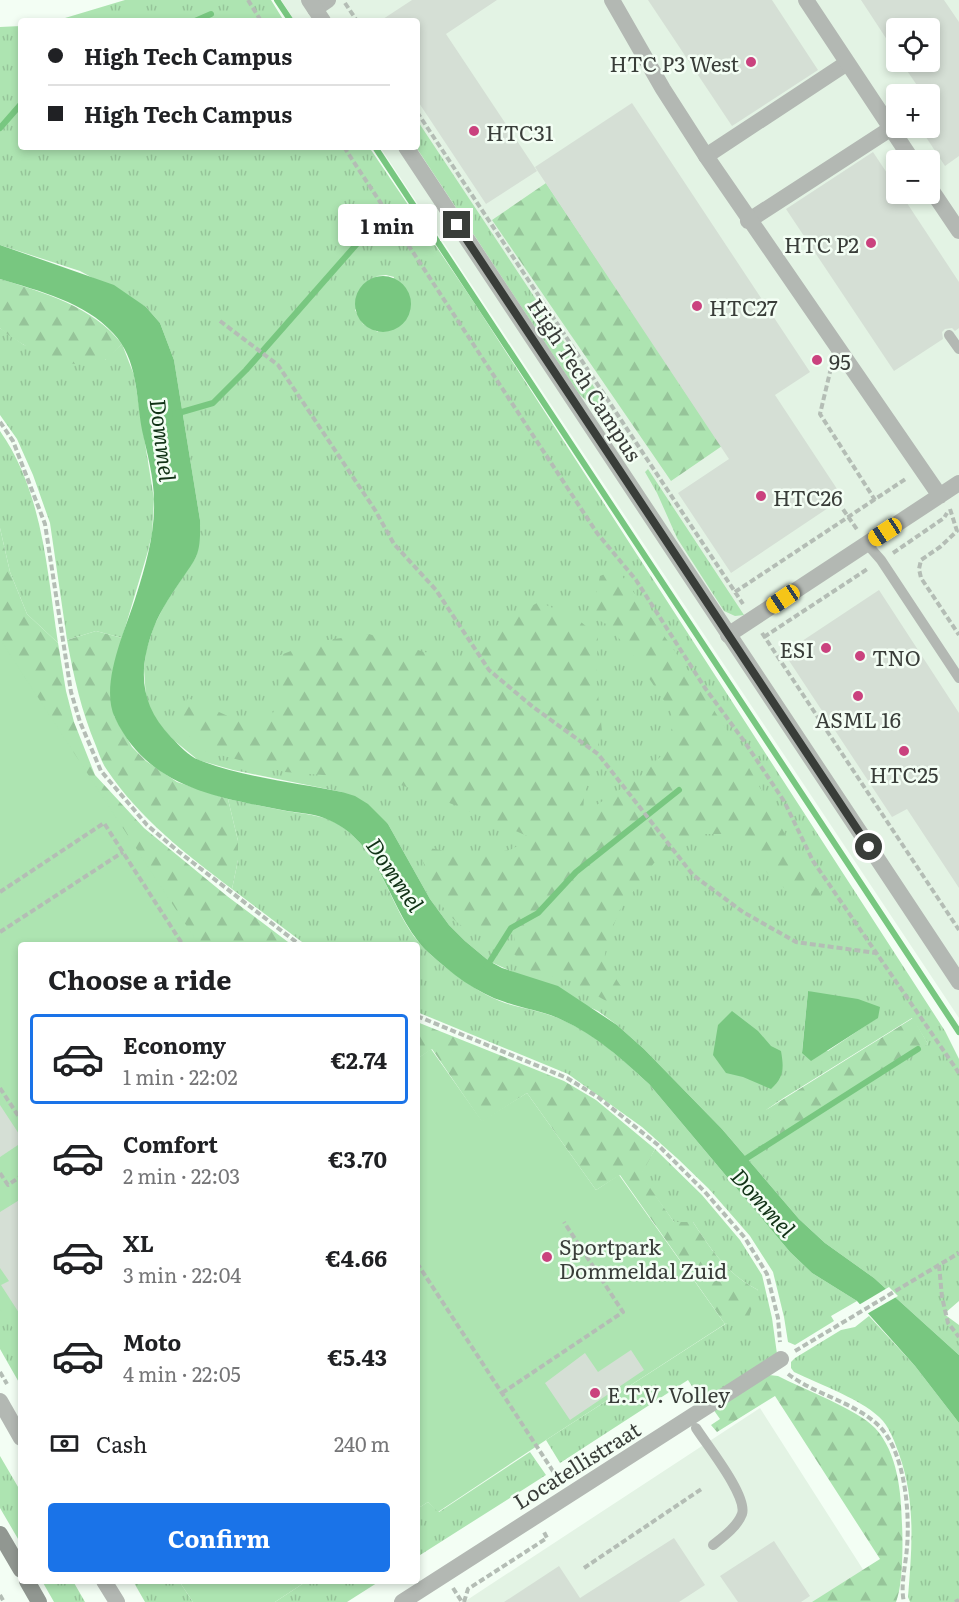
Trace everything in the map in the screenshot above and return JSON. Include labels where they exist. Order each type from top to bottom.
[{"type":"main road","points":[[0,1534],[18,1565]]},
{"type":"main road","points":[[29,1584],[39,1602]]},
{"type":"street","points":[[612,0],[663,89],[748,220],[945,503]]},
{"type":"street","points":[[806,0],[886,123]]},
{"type":"street","points":[[706,156],[847,63]]},
{"type":"street","points":[[748,220],[886,132]]},
{"type":"street","name":"High Tech Campus","points":[[408,150],[959,982]]},
{"type":"street","points":[[940,203],[959,231]]},
{"type":"street","points":[[728,636],[867,544],[945,503],[959,483]]},
{"type":"street","name":"Locatellistraat","points":[[402,1602],[781,1359]]},
{"type":"street","points":[[0,1401],[18,1433]]},
{"type":"street","points":[[106,1584],[117,1602]]},
{"type":"lane","points":[[949,334],[959,349]]},
{"type":"lane","points":[[867,544],[881,560],[959,678]]},
{"type":"lane","points":[[696,1428],[736,1489],[743,1506],[741,1516],[728,1533],[713,1545]]},
{"type":"path","points":[[248,0],[259,18]]},
{"type":"path","points":[[343,0],[355,18]]},
{"type":"path","points":[[420,117],[959,930]]},
{"type":"path","points":[[346,150],[597,533],[636,580],[705,688],[784,801],[813,861],[959,1073]]},
{"type":"path","points":[[220,321],[278,365],[375,510],[394,544],[436,590],[489,670],[533,707],[598,754],[693,875],[743,912],[796,942],[876,953]]},
{"type":"path","points":[[837,347],[820,414],[875,500]]},
{"type":"path","points":[[0,422],[13,441],[45,524],[72,692],[80,722],[101,771],[147,825],[178,852],[296,942]]},
{"type":"path","points":[[735,592],[920,468]]},
{"type":"path","points":[[838,502],[867,544]]},
{"type":"path","points":[[945,503],[959,503]]},
{"type":"path","points":[[764,637],[944,518],[945,503]]},
{"type":"path","points":[[945,503],[957,531],[921,560],[919,569],[921,578],[959,635]]},
{"type":"path","points":[[0,892],[104,823],[181,942]]},
{"type":"path","points":[[0,932],[123,852]]},
{"type":"path","points":[[420,1017],[567,1078],[598,1097],[658,1145],[705,1192],[745,1238],[767,1274],[778,1318],[782,1367],[790,1376],[860,1411],[879,1426],[889,1439],[900,1468],[906,1497],[907,1541],[904,1602]]},
{"type":"path","points":[[0,1088],[18,1115]]},
{"type":"path","points":[[0,1173],[8,1185],[18,1178]]},
{"type":"path","points":[[502,1393],[623,1312],[564,1222]]},
{"type":"path","points":[[781,1359],[959,1253]]},
{"type":"path","points":[[939,1265],[942,1297],[948,1323],[959,1337]]},
{"type":"path","points":[[420,1268],[568,1495]]},
{"type":"path","points":[[584,1568],[703,1488]]},
{"type":"path","points":[[0,1595],[4,1602]]},
{"type":"shaded area","points":[[281,0],[959,0],[959,1018],[382,150],[420,150],[420,18],[293,18]]},
{"type":"shaded area","points":[[760,1408],[878,1593],[864,1602],[464,1602]]},
{"type":"green space","points":[[125,0],[271,0],[282,18],[65,18]]},
{"type":"green space","points":[[18,26],[18,150],[371,150],[475,304],[945,1031],[959,1059],[959,1301],[944,1314],[959,1325],[959,1355],[874,1278],[825,1243],[799,1219],[722,1129],[644,1049],[617,1025],[598,1011],[489,961],[465,941],[449,925],[430,899],[388,824],[342,792],[233,770],[198,760],[162,728],[153,715],[146,698],[144,669],[146,651],[154,626],[165,604],[196,557],[200,520],[174,360],[160,323],[146,307],[80,271],[0,245],[0,27]],"holes":[[[377,276],[394,277],[378,332],[363,324],[355,310]],[[808,991],[877,1018],[828,1051],[802,1052]],[[912,1018],[928,1044],[766,1110],[782,1099]]]},
{"type":"green space","points":[[420,125],[622,429],[617,432],[611,423],[579,394],[418,150],[420,150]]},
{"type":"green space","points":[[546,183],[722,446],[671,481],[492,220]]},
{"type":"green space","points":[[0,279],[67,302],[97,320],[122,344],[107,359],[93,364],[65,362],[35,351],[0,328]]},
{"type":"green space","points":[[0,328],[24,345],[105,360],[122,344],[134,375],[154,499],[152,534],[122,638],[96,631],[67,640],[50,523],[17,439],[0,415]]},
{"type":"green space","points":[[0,431],[26,480],[34,506],[46,560],[58,643],[27,614],[10,572],[0,528]]},
{"type":"green space","points":[[648,469],[744,615],[735,616],[724,611],[677,538],[645,472]]},
{"type":"green space","points":[[0,528],[10,572],[27,614],[58,643],[74,722],[95,775],[144,828],[227,896],[288,942],[186,942],[0,650]]},
{"type":"green space","points":[[617,569],[726,729],[822,896],[808,908],[770,876],[735,834],[699,834],[654,863],[619,911],[607,943],[604,960],[622,988],[608,1002],[571,981],[531,971],[514,954],[515,919],[491,938],[455,921],[434,891],[419,846],[472,856],[510,850],[532,838],[433,796],[386,780],[285,772],[205,751],[176,724],[188,698],[230,717],[269,722],[280,697],[278,656],[314,642],[369,634],[424,652],[461,658],[502,621],[539,602],[576,618],[598,636],[596,676],[602,731],[584,796],[583,814],[642,775],[661,756],[674,723],[671,711],[636,659],[608,625],[591,616],[600,576]]},
{"type":"green space","points":[[96,631],[122,638],[116,659],[114,716],[132,747],[146,761],[177,782],[228,799],[238,841],[238,860],[232,889],[181,849],[149,820],[120,788],[104,764],[82,707],[67,640]]},
{"type":"green space","points":[[0,639],[197,942],[18,942],[18,1336],[0,1309]]},
{"type":"green space","points":[[228,799],[319,817],[338,824],[351,834],[372,858],[401,915],[419,942],[302,942],[232,889],[238,860],[238,841]]},
{"type":"green space","points":[[420,943],[444,966],[486,995],[505,1003],[555,1017],[586,1033],[608,1048],[649,1084],[790,1252],[812,1273],[857,1301],[831,1316],[834,1321],[795,1345],[788,1342],[773,1272],[750,1236],[709,1189],[678,1159],[642,1127],[568,1074],[420,1013]]},
{"type":"green space","points":[[913,1018],[928,1044],[782,1136],[766,1110]]},
{"type":"green space","points":[[420,1023],[564,1081],[596,1100],[655,1149],[641,1175],[674,1222],[693,1222],[729,1269],[758,1290],[749,1316],[725,1324],[620,1175],[596,1190],[527,1093],[482,1122],[432,1049],[420,1057]]},
{"type":"green space","name":"Sportpark Dommeldal Zuid","points":[[431,1049],[482,1121],[527,1093],[596,1190],[619,1175],[725,1324],[438,1512],[428,1502],[420,1507],[420,1057]]},
{"type":"green space","points":[[655,1149],[702,1195],[740,1240],[762,1275],[772,1318],[777,1354],[702,1402],[688,1380],[560,1463],[546,1440],[730,1321],[758,1290],[729,1269],[693,1222],[674,1222],[640,1175]]},
{"type":"green space","points":[[0,1288],[18,1305],[18,1381],[0,1349]]},
{"type":"green space","points":[[869,1316],[915,1366],[959,1423],[959,1602],[910,1602],[908,1597],[911,1525],[908,1489],[899,1454],[886,1425],[865,1407],[794,1372],[791,1368],[791,1362],[795,1358],[841,1330],[855,1327]]},
{"type":"green space","points":[[769,1375],[778,1376],[856,1414],[875,1428],[883,1438],[897,1473],[901,1499],[902,1564],[896,1602],[812,1602],[880,1559],[775,1396],[717,1432],[711,1425],[720,1419],[713,1409]]},
{"type":"green space","points":[[530,1452],[546,1475],[420,1555],[420,1507],[428,1502],[439,1512]]},
{"type":"green space","points":[[0,1456],[18,1487],[18,1539],[0,1508]]},
{"type":"green space","points":[[44,1584],[75,1584],[85,1602],[54,1602]]},
{"type":"green space","points":[[135,1584],[181,1584],[193,1602],[145,1602]]},
{"type":"green space","points":[[181,1584],[302,1584],[275,1602],[193,1602]]},
{"type":"green space","points":[[302,1584],[375,1584],[347,1602],[275,1602]]},
{"type":"water","name":"Dommel","points":[[0,245],[114,285],[146,307],[160,323],[174,360],[200,520],[200,534],[196,557],[160,614],[145,657],[144,685],[147,699],[160,725],[184,750],[199,760],[251,775],[342,792],[355,796],[368,804],[388,824],[430,899],[449,925],[465,941],[489,961],[502,968],[558,986],[617,1025],[644,1049],[722,1129],[799,1219],[825,1243],[874,1278],[959,1355],[959,1423],[915,1366],[857,1301],[812,1273],[790,1252],[649,1084],[629,1066],[598,1041],[574,1026],[548,1014],[494,998],[474,988],[429,953],[403,918],[373,860],[344,828],[319,816],[232,800],[186,785],[165,774],[146,760],[129,741],[115,718],[110,689],[116,657],[146,561],[154,513],[152,474],[142,430],[132,366],[121,343],[113,333],[89,313],[61,299],[0,279]]},
{"type":"water","points":[[377,276],[389,276],[399,280],[407,288],[411,304],[407,320],[399,328],[389,332],[377,332],[367,328],[359,320],[355,310],[355,298],[359,288],[367,280]]},
{"type":"water","points":[[808,991],[858,999],[880,1007],[878,1018],[811,1061],[802,1053]]},
{"type":"water","points":[[732,1011],[758,1031],[771,1046],[781,1051],[782,1072],[771,1089],[743,1077],[726,1073],[713,1055],[718,1025]]},
{"type":"pier","points":[[889,1287],[898,1296],[865,1315],[857,1306]]},
{"type":"building","name":"HTC31","points":[[412,0],[497,0],[446,34],[537,171],[486,204],[420,105],[420,18],[385,18]]},
{"type":"building","name":"HTC P3 West","points":[[648,0],[772,0],[818,70],[732,126]]},
{"type":"building","points":[[861,0],[944,0],[959,22],[959,156],[945,166],[940,158],[940,150],[934,150],[927,138],[940,138],[940,84],[916,84],[908,72],[940,72],[940,18],[886,18],[886,38]]},
{"type":"building","name":"HTC27","points":[[632,103],[810,372],[775,395],[843,498],[731,573],[678,493],[729,459],[535,167]]},
{"type":"building","name":"HTC P2","points":[[873,152],[886,172],[886,204],[908,204],[959,282],[959,328],[955,331],[952,328],[945,329],[942,332],[943,339],[894,371],[786,209]]},
{"type":"building","name":"HTC25","points":[[879,590],[959,713],[959,888],[907,809],[892,817],[784,653]]},
{"type":"building","points":[[0,1105],[18,1132],[18,1145],[0,1157]]},
{"type":"building","points":[[18,1201],[18,1311],[1,1285],[9,1281],[0,1268],[0,1212]]},
{"type":"building","points":[[631,1350],[644,1370],[570,1420],[545,1383],[585,1353],[598,1372]]},
{"type":"building","points":[[674,1538],[705,1585],[679,1602],[504,1602],[559,1566],[580,1598]]},
{"type":"building","points":[[774,1541],[810,1596],[801,1602],[738,1602],[720,1576]]},
{"type":"waterway","points":[[277,0],[289,18]]},
{"type":"waterway","points":[[202,18],[211,14]]},
{"type":"waterway","points":[[0,128],[18,107]]},
{"type":"waterway","points":[[377,150],[959,1032]]},
{"type":"waterway","name":"Dommel","points":[[175,414],[213,403],[246,370],[377,221]]},
{"type":"waterway","points":[[487,966],[511,928],[538,913],[576,872],[679,790]]},
{"type":"waterway","name":"Dommel","points":[[747,1158],[918,1049]]},
{"type":"place","name":"HTC P3 West","points":[[751,62]]},
{"type":"place","name":"HTC31","points":[[474,131]]},
{"type":"place","name":"HTC P2","points":[[871,243]]},
{"type":"place","name":"HTC27","points":[[697,306]]},
{"type":"place","name":"95","points":[[817,360]]},
{"type":"place","name":"HTC26","points":[[761,496]]},
{"type":"place","name":"ESI","points":[[826,648]]},
{"type":"place","name":"TNO","points":[[860,656]]},
{"type":"place","name":"ASML 16","points":[[858,696]]},
{"type":"place","name":"HTC25","points":[[904,751]]},
{"type":"place","name":"Sportpark Dommeldal Zuid","points":[[547,1257]]},
{"type":"place","name":"E.T.V. Volley","points":[[595,1393]]},
{"type":"route","points":[[457,225],[869,847]]}]
